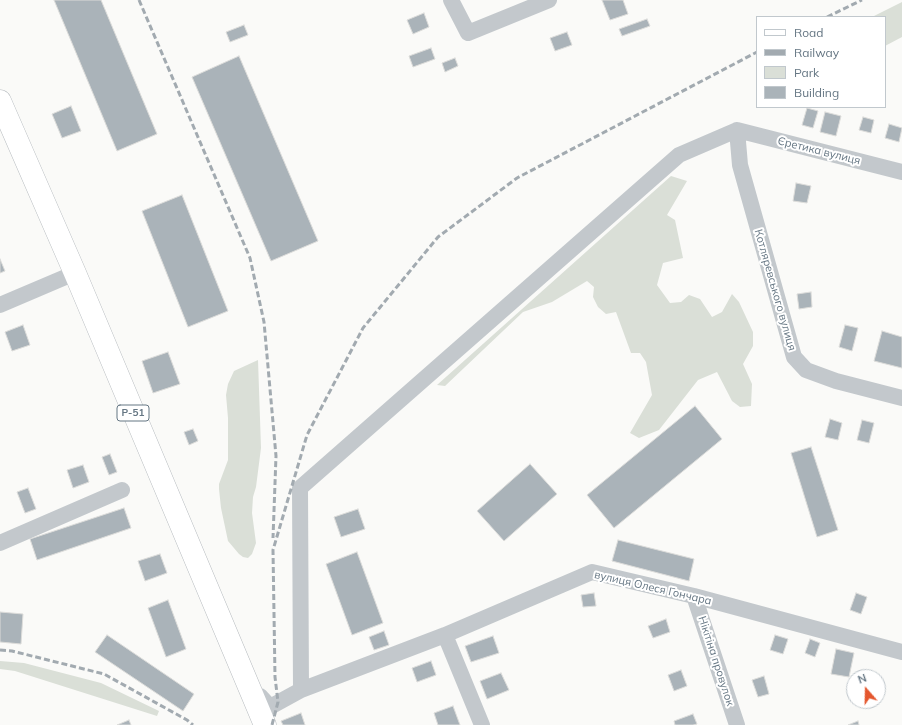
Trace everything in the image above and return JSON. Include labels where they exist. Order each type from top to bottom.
[{"type":"main road","name":"Р-51","points":[[0,101],[75,273],[265,725]]},
{"type":"street","points":[[451,0],[468,33],[549,0]]},
{"type":"street","points":[[301,690],[300,488],[679,155],[737,130]]},
{"type":"street","name":"Єретика вулиця","points":[[737,130],[902,172]]},
{"type":"street","name":"Котляревського вулиця","points":[[737,130],[740,165],[794,357],[806,370],[836,381],[902,398]]},
{"type":"street","points":[[0,304],[75,273]]},
{"type":"street","points":[[0,543],[122,490]]},
{"type":"street","name":"вулиця Олеся Гончара","points":[[260,696],[270,707],[301,690],[445,635],[592,572],[694,596],[902,652]]},
{"type":"street","name":"Нікітіна провулок","points":[[694,596],[737,725]]},
{"type":"street","points":[[445,635],[482,725]]},
{"type":"green space","points":[[902,2],[902,37],[886,45],[886,16],[874,16]]},
{"type":"green space","points":[[671,176],[687,181],[667,215],[675,220],[683,258],[663,263],[657,285],[670,303],[681,302],[689,295],[700,299],[712,317],[722,312],[732,294],[739,302],[753,332],[753,346],[743,364],[752,384],[751,406],[740,407],[732,401],[717,372],[698,380],[659,430],[639,438],[630,433],[652,395],[646,362],[640,353],[631,353],[616,312],[606,314],[598,307],[593,297],[594,287],[587,281],[552,302],[523,312],[445,386],[437,385]]},
{"type":"green space","points":[[258,360],[261,448],[256,487],[253,497],[252,513],[256,543],[252,554],[248,558],[239,554],[228,541],[221,508],[219,484],[228,460],[228,418],[226,395],[228,384],[234,371]]},
{"type":"green space","points":[[0,661],[24,663],[101,683],[159,711],[157,716],[15,671],[0,669]]},
{"type":"building","points":[[54,0],[101,0],[157,134],[117,151]]},
{"type":"building","points":[[602,0],[623,0],[628,14],[610,20]]},
{"type":"building","points":[[424,13],[429,27],[413,34],[407,20]]},
{"type":"building","points":[[647,19],[650,26],[622,36],[619,29]]},
{"type":"building","points":[[244,25],[248,35],[230,42],[226,32]]},
{"type":"building","points":[[567,32],[572,45],[555,51],[550,38]]},
{"type":"building","points":[[431,48],[435,59],[413,67],[409,56]]},
{"type":"building","points":[[239,56],[318,241],[271,261],[192,77]]},
{"type":"building","points":[[455,58],[458,66],[445,72],[442,63]]},
{"type":"building","points":[[71,106],[81,131],[62,138],[52,114]]},
{"type":"building","points":[[807,108],[818,111],[813,128],[802,125]]},
{"type":"building","points":[[825,112],[841,116],[836,136],[820,132]]},
{"type":"building","points":[[863,117],[874,120],[871,133],[859,130]]},
{"type":"building","points":[[889,124],[902,128],[899,142],[885,138]]},
{"type":"building","points":[[796,183],[811,186],[807,203],[793,201]]},
{"type":"building","points":[[182,195],[228,311],[188,327],[142,211]]},
{"type":"building","points":[[0,259],[5,271],[0,273]]},
{"type":"building","points":[[811,292],[812,307],[799,309],[797,294]]},
{"type":"building","points":[[23,325],[30,345],[12,351],[5,332]]},
{"type":"building","points":[[845,325],[858,328],[852,351],[839,347]]},
{"type":"building","points":[[882,331],[902,337],[902,368],[874,361]]},
{"type":"building","points":[[168,352],[180,384],[153,393],[142,361]]},
{"type":"building","points":[[695,406],[722,439],[614,528],[587,495]]},
{"type":"building","points":[[830,419],[842,423],[838,440],[825,437]]},
{"type":"building","points":[[862,420],[874,423],[869,443],[857,440]]},
{"type":"building","points":[[193,429],[198,441],[189,445],[184,432]]},
{"type":"building","points":[[811,447],[838,530],[817,537],[791,453]]},
{"type":"building","points":[[110,454],[117,472],[109,475],[102,457]]},
{"type":"building","points":[[530,464],[557,494],[504,541],[477,511]]},
{"type":"building","points":[[83,465],[89,482],[73,488],[67,470]]},
{"type":"building","points":[[28,488],[36,509],[25,513],[17,492]]},
{"type":"building","points":[[124,508],[131,528],[37,560],[30,539]]},
{"type":"building","points":[[358,509],[365,529],[341,537],[334,517]]},
{"type":"building","points":[[618,540],[694,559],[689,581],[612,561]]},
{"type":"building","points":[[357,552],[383,623],[352,635],[326,564]]},
{"type":"building","points":[[160,554],[167,573],[145,581],[138,561]]},
{"type":"building","points":[[594,593],[596,606],[583,607],[581,595]]},
{"type":"building","points":[[856,593],[867,597],[861,614],[850,610]]},
{"type":"building","points":[[168,600],[186,649],[166,657],[148,608]]},
{"type":"building","points":[[0,612],[23,614],[21,644],[0,642]]},
{"type":"building","points":[[666,619],[670,632],[653,638],[648,626]]},
{"type":"building","points":[[384,631],[389,645],[374,650],[369,637]]},
{"type":"building","points":[[107,635],[194,694],[183,711],[95,652]]},
{"type":"building","points":[[775,635],[788,639],[783,654],[770,650]]},
{"type":"building","points":[[493,636],[499,653],[471,662],[465,646]]},
{"type":"building","points":[[810,639],[820,643],[815,657],[805,653]]},
{"type":"building","points":[[836,649],[854,653],[851,669],[846,669],[846,676],[831,674]]},
{"type":"building","points":[[431,661],[436,675],[417,682],[412,668]]},
{"type":"building","points":[[681,670],[687,686],[674,691],[668,675]]},
{"type":"building","points":[[501,673],[509,690],[487,699],[480,681]]},
{"type":"building","points":[[764,676],[769,694],[758,697],[752,680]]},
{"type":"building","points":[[453,706],[460,725],[438,725],[434,713]]},
{"type":"building","points":[[301,713],[305,725],[283,725],[281,721]]},
{"type":"building","points":[[693,714],[697,724],[675,725],[674,721]]},
{"type":"building","points":[[129,720],[131,725],[117,725]]},
{"type":"building","points":[[858,721],[859,725],[848,725]]},
{"type":"railway","points":[[139,0],[250,258],[264,322],[276,456],[273,538]]},
{"type":"railway","points":[[829,16],[862,0]]},
{"type":"railway","points":[[272,725],[278,702],[275,677],[273,550],[307,435],[363,328],[438,237],[517,178],[756,53]]},
{"type":"railway","points":[[0,650],[12,651],[104,674],[187,720],[193,725]]}]
